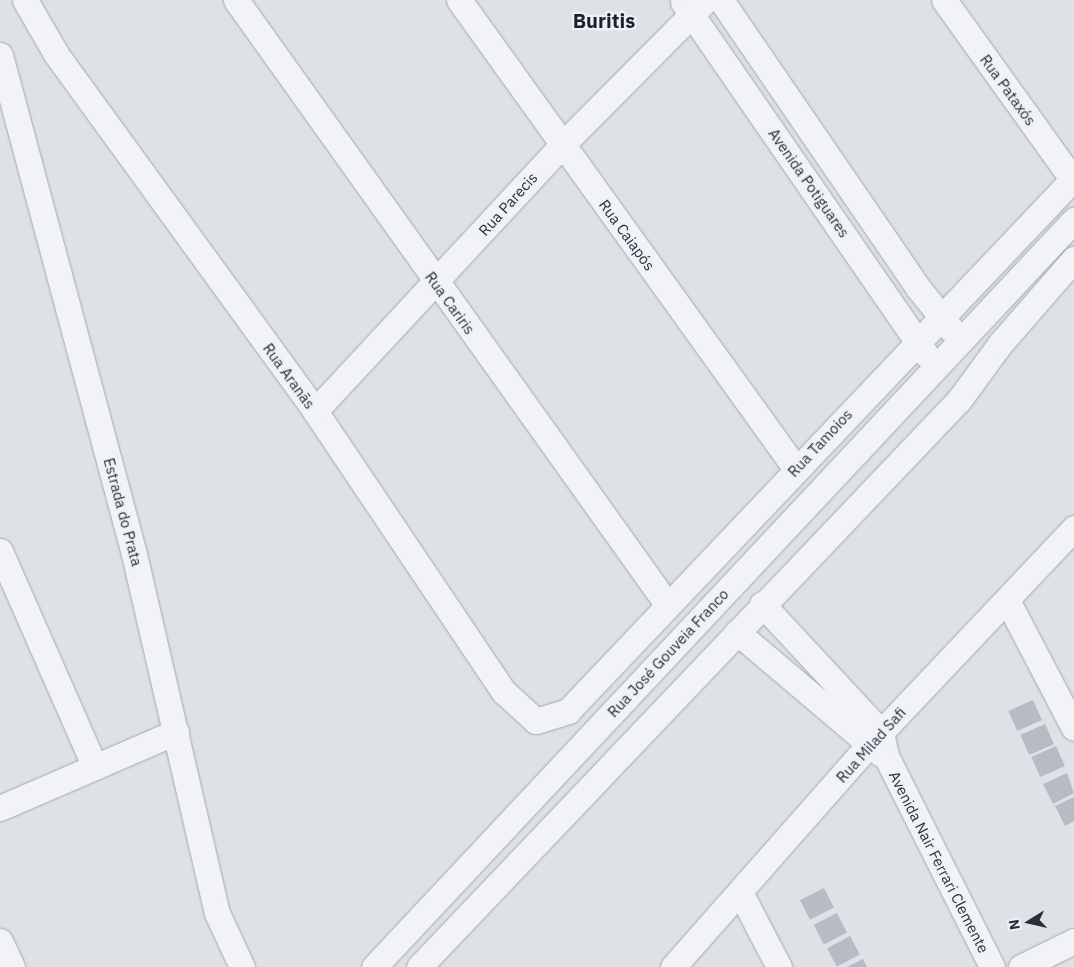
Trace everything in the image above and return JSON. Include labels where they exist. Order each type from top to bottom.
[{"type":"street","name":"Rua Aranãs","points":[[25,0],[56,54],[315,411],[517,709],[536,721],[568,711]]},
{"type":"street","name":"Rua Cariris","points":[[236,0],[436,284],[668,604]]},
{"type":"street","name":"Rua Caiapós","points":[[459,0],[796,469]]},
{"type":"street","name":"Avenida Potiguares","points":[[721,0],[941,317],[961,339]]},
{"type":"street","name":"Rua Pataxós","points":[[944,0],[1073,178]]},
{"type":"street","name":"Rua Parecis","points":[[315,411],[436,284],[562,145],[693,5]]},
{"type":"street","name":"Avenida Potiguares","points":[[693,5],[935,366]]},
{"type":"street","name":"Estrada do Prata","points":[[0,56],[134,554],[216,913],[242,967]]},
{"type":"street","name":"Rua Tamoios","points":[[568,711],[917,340],[1073,178]]},
{"type":"street","name":"Rua José Gouveia Franco","points":[[374,967],[935,366],[1074,220]]},
{"type":"street","points":[[419,967],[636,738],[693,684],[762,604],[959,400],[987,363],[1074,259]]},
{"type":"street","points":[[961,339],[987,363]]},
{"type":"street","name":"Rua Milad Safi","points":[[673,967],[878,745],[1074,528]]},
{"type":"street","points":[[0,551],[95,767]]},
{"type":"street","points":[[1007,600],[1074,728]]},
{"type":"street","name":"Avenida Nair Ferrari Clemente","points":[[762,604],[878,745],[992,967]]},
{"type":"street","name":"Avenida Nair Ferrari Clemente","points":[[737,632],[878,745]]},
{"type":"street","points":[[613,713],[636,738]]},
{"type":"street","points":[[0,808],[176,732]]},
{"type":"street","points":[[741,894],[780,967]]},
{"type":"street","points":[[0,941],[12,967]]},
{"type":"street","points":[[1021,967],[1074,941]]},
{"type":"building","points":[[1033,700],[1042,720],[1017,731],[1008,711]]},
{"type":"building","points":[[1045,724],[1054,744],[1029,755],[1020,735]]},
{"type":"building","points":[[1056,746],[1065,766],[1040,777],[1031,757]]},
{"type":"building","points":[[1067,773],[1074,793],[1053,804],[1043,784]]},
{"type":"building","points":[[1074,797],[1074,821],[1065,826],[1055,806]]},
{"type":"building","points":[[824,888],[834,908],[810,920],[800,900]]},
{"type":"building","points":[[837,913],[847,933],[824,944],[814,925]]},
{"type":"building","points":[[850,936],[860,955],[837,967],[827,948]]},
{"type":"building","points":[[863,959],[867,967],[847,967]]},
{"type":"district","name":"Buritis","points":[[604,20]]}]
